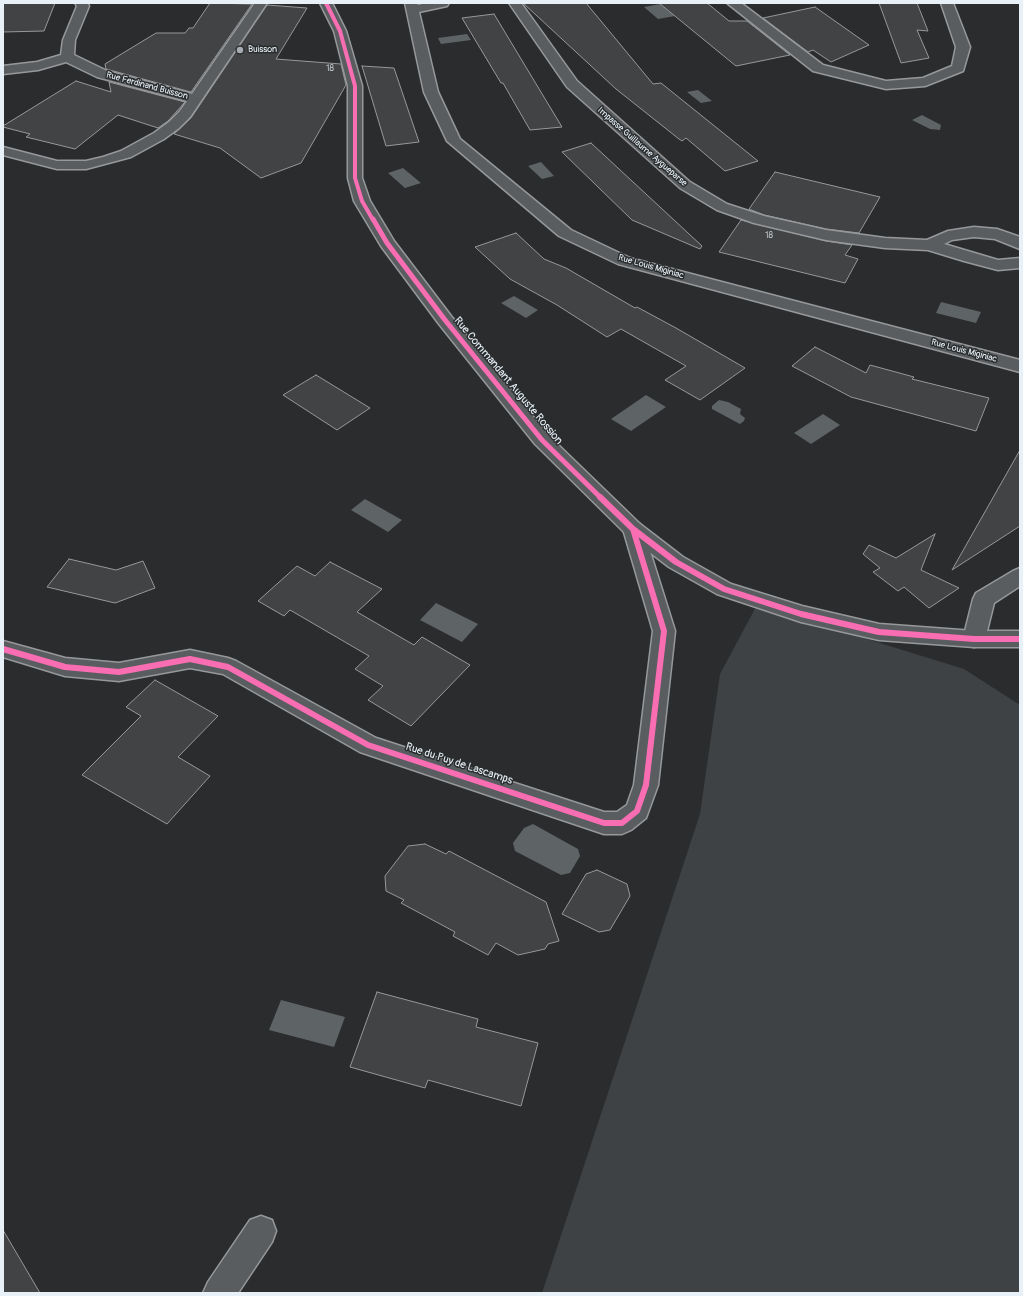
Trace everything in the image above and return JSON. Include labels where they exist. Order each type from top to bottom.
[{"type":"street","points":[[3,70],[38,66],[67,57],[69,40],[83,6],[81,3]]},
{"type":"street","name":"Rue Ferdinand Buisson","points":[[67,57],[102,74],[195,99],[261,3]]},
{"type":"street","name":"Rue Commandant Auguste Rossion","points":[[326,3],[340,31],[355,86],[356,178],[362,201],[387,243],[440,314],[542,440],[633,529],[676,562],[724,589],[801,614],[879,632],[974,639],[1020,639]]},
{"type":"street","points":[[411,6],[443,3]]},
{"type":"street","name":"Impasse Guillaume Aygueparse","points":[[514,3],[572,84],[685,185],[722,207],[760,220],[826,235],[885,243],[930,245],[998,265],[1020,263]]},
{"type":"street","points":[[733,3],[818,68],[886,85],[925,82],[958,68],[963,48],[946,3]]},
{"type":"street","name":"Rue Louis Miginiac","points":[[411,6],[431,92],[454,141],[565,233],[624,261],[1020,366]]},
{"type":"street","points":[[3,151],[57,165],[86,165],[107,160],[126,154],[159,136],[174,125],[185,114],[195,99]]},
{"type":"street","name":"Impasse Guillaume Aygueparse","points":[[930,245],[948,236],[974,232],[997,234],[1013,239],[1020,244]]},
{"type":"street","name":"Rue du Puy de Lascamps","points":[[3,648],[65,667],[119,672],[190,659],[228,667],[368,745],[604,823],[622,823],[637,811],[646,785],[664,631],[633,529]]},
{"type":"street","points":[[974,639],[984,599],[1020,576]]},
{"type":"street","points":[[219,1293],[261,1231]]},
{"type":"shaded area","points":[[660,4],[675,16],[658,19],[644,7]]},
{"type":"shaded area","points":[[467,34],[471,40],[441,44],[438,38]]},
{"type":"shaded area","points":[[698,90],[712,101],[701,103],[687,92]]},
{"type":"shaded area","points":[[922,115],[941,125],[940,130],[930,129],[912,120]]},
{"type":"shaded area","points":[[541,162],[554,176],[542,179],[528,166]]},
{"type":"shaded area","points":[[403,168],[421,183],[405,188],[388,173]]},
{"type":"shaded area","points":[[514,296],[538,310],[526,318],[501,303]]},
{"type":"shaded area","points":[[941,302],[981,312],[976,323],[936,313]]},
{"type":"shaded area","points":[[646,395],[666,407],[631,431],[611,419]]},
{"type":"shaded area","points":[[719,400],[728,402],[741,409],[740,414],[745,418],[744,421],[740,424],[712,409],[712,406]]},
{"type":"shaded area","points":[[823,414],[840,425],[811,444],[794,433]]},
{"type":"shaded area","points":[[365,499],[402,520],[388,532],[351,510]]},
{"type":"shaded area","points":[[436,603],[478,624],[462,642],[420,620]]},
{"type":"shaded area","points":[[757,605],[964,669],[1020,705],[1020,1293],[542,1293],[700,814],[720,674]]},
{"type":"shaded area","points":[[533,824],[578,849],[580,856],[570,873],[561,875],[515,851],[513,843],[524,828]]},
{"type":"shaded area","points":[[281,1000],[345,1017],[334,1047],[269,1030]]},
{"type":"building","points":[[3,3],[55,3],[44,31],[3,32]]},
{"type":"building","points":[[210,3],[252,4],[191,92],[106,69],[105,64],[156,33],[185,33],[189,28],[193,28]]},
{"type":"building","points":[[523,3],[586,3],[653,84],[661,83],[758,161],[725,171],[686,138],[682,141],[679,139],[616,89]]},
{"type":"building","points":[[659,3],[707,3],[729,21],[747,21],[790,55],[736,66]]},
{"type":"building","points":[[879,3],[917,3],[928,31],[917,30],[929,58],[901,63]]},
{"type":"building","points":[[267,5],[307,8],[276,59],[341,64],[346,85],[301,163],[261,178],[220,148],[174,134],[191,118]]},
{"type":"building","points":[[815,7],[869,45],[831,62],[813,50],[808,52],[763,18]]},
{"type":"building","points":[[494,14],[562,127],[530,130],[503,83],[501,83],[462,18]]},
{"type":"building","points":[[362,66],[394,68],[419,142],[386,146]]},
{"type":"building","points":[[76,81],[111,92],[109,82],[185,102],[168,121],[158,128],[118,115],[75,149],[26,137],[30,134],[3,127]]},
{"type":"building","points":[[591,143],[702,246],[700,249],[632,220],[562,152]]},
{"type":"building","points":[[775,172],[880,197],[859,233],[826,229],[764,215],[749,209]]},
{"type":"building","points":[[741,220],[826,241],[852,245],[845,255],[858,259],[845,283],[719,252]]},
{"type":"building","points":[[516,233],[544,259],[566,268],[635,308],[637,307],[676,328],[745,368],[700,400],[665,380],[686,366],[621,329],[607,337],[557,305],[510,279],[475,247]]},
{"type":"building","points":[[815,347],[866,373],[870,365],[914,377],[912,379],[989,398],[976,431],[851,397],[792,366]]},
{"type":"building","points":[[316,375],[370,408],[337,430],[283,395]]},
{"type":"building","points":[[1020,450],[1020,526],[952,570]]},
{"type":"building","points":[[935,534],[921,570],[959,588],[929,608],[904,587],[898,591],[873,572],[880,568],[863,554],[869,545],[896,558]]},
{"type":"building","points":[[69,559],[116,570],[143,561],[155,588],[115,603],[47,587]]},
{"type":"building","points":[[330,562],[382,589],[357,612],[414,645],[422,637],[470,665],[411,726],[368,700],[383,686],[355,669],[369,656],[290,610],[284,616],[258,601],[297,566],[315,576]]},
{"type":"building","points":[[155,680],[218,716],[178,757],[210,776],[167,824],[82,775],[141,716],[126,707]]},
{"type":"building","points":[[425,844],[446,854],[449,851],[546,902],[559,941],[548,944],[545,949],[518,955],[496,943],[488,955],[453,936],[455,932],[401,903],[404,900],[386,891],[385,876],[408,846]]},
{"type":"building","points":[[597,870],[627,884],[630,896],[610,930],[599,932],[562,914],[586,874]]},
{"type":"building","points":[[377,992],[478,1019],[476,1027],[538,1043],[521,1106],[428,1080],[425,1088],[350,1067]]},
{"type":"building","points":[[3,1230],[40,1293],[3,1293]]},
{"type":"cycle path","points":[[326,3],[340,31],[355,86],[355,178],[362,201],[387,243],[445,320],[542,440],[633,529],[676,562],[724,589],[801,614],[879,632],[974,639],[1020,639]]},
{"type":"cycle path","points":[[3,649],[65,667],[119,672],[190,659],[228,667],[368,745],[604,823],[622,823],[637,811],[646,785],[664,631],[633,529]]},
{"type":"place","name":"Buisson","points":[[240,50]]}]
